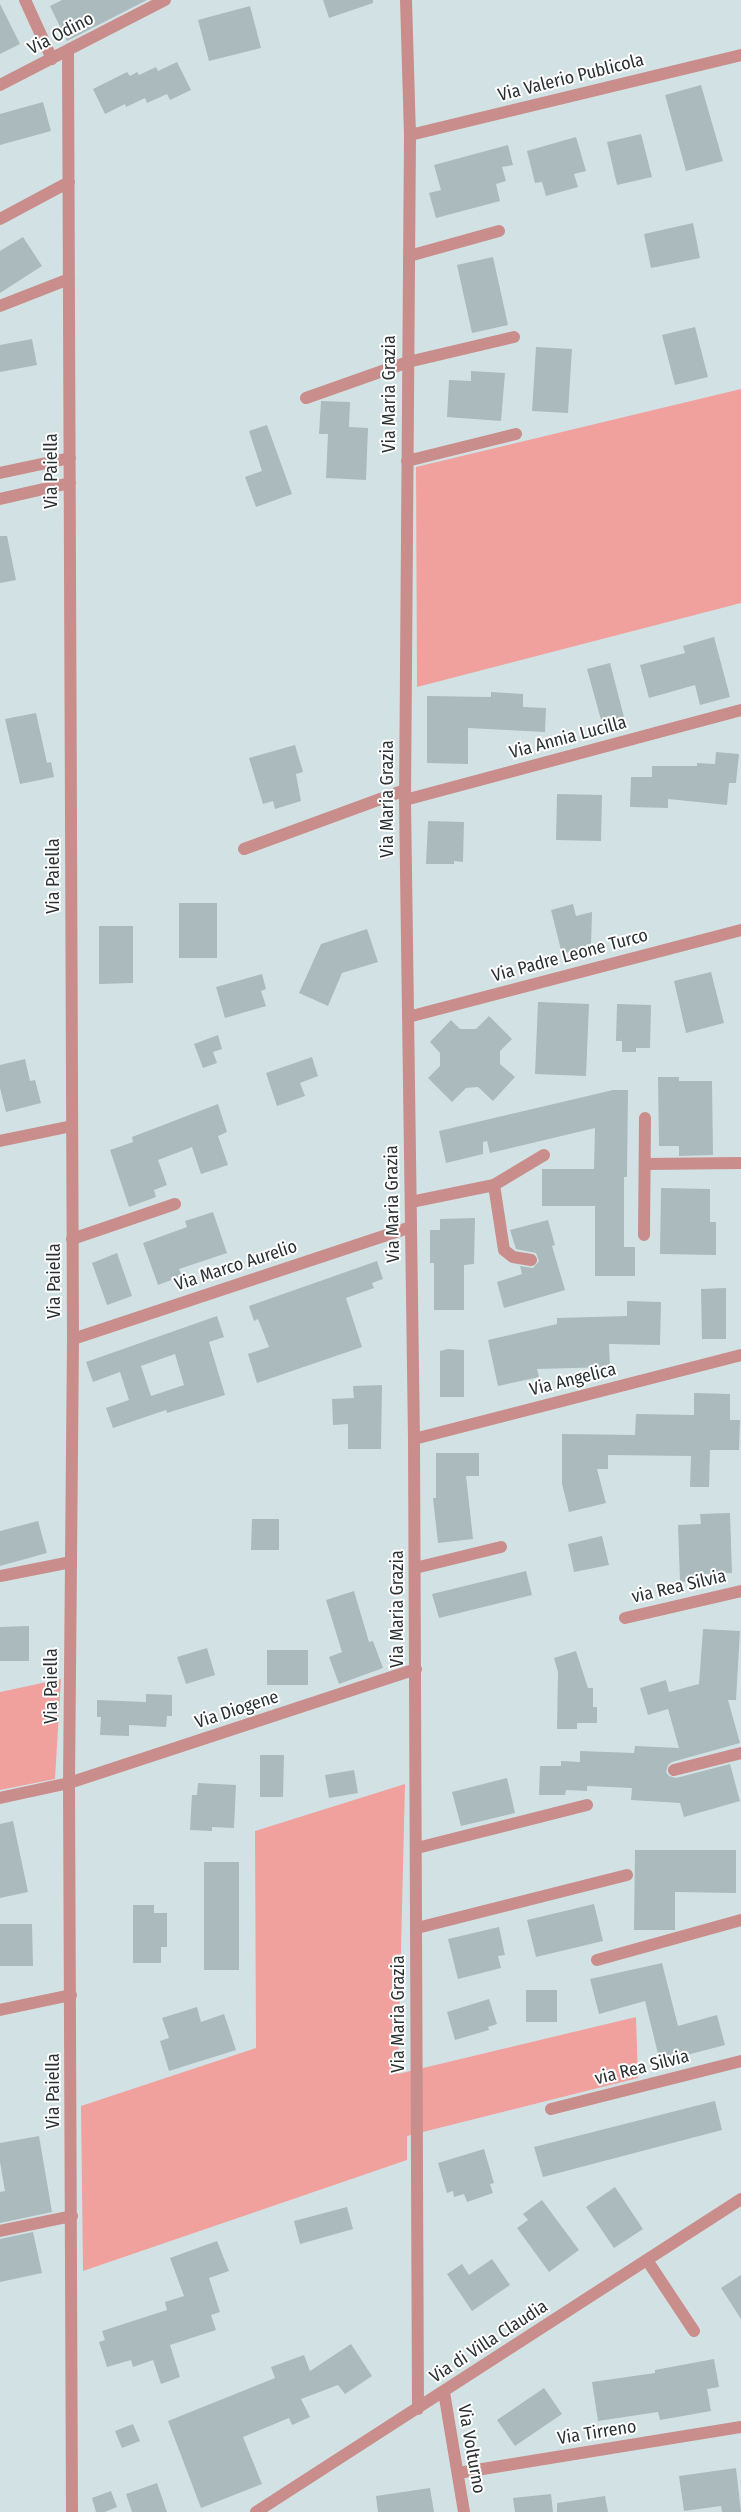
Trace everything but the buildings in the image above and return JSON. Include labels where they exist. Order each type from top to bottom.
[{"type":"street","points":[[25,0],[52,59]]},
{"type":"street","name":"Via Odino","points":[[0,85],[164,0]]},
{"type":"street","name":"Via Maria Grazia","points":[[406,0],[410,135],[405,795],[416,1669],[418,2408]]},
{"type":"street","name":"Via Paiella","points":[[68,51],[73,1339],[69,1783],[72,2512]]},
{"type":"street","name":"Via Valerio Publicola","points":[[410,135],[741,55]]},
{"type":"street","points":[[0,219],[69,182]]},
{"type":"street","points":[[409,256],[499,231]]},
{"type":"street","points":[[0,306],[69,278]]},
{"type":"street","points":[[306,398],[408,362],[514,337]]},
{"type":"street","points":[[408,461],[516,434]]},
{"type":"street","points":[[0,473],[70,458]]},
{"type":"street","points":[[0,498],[70,483]]},
{"type":"street","name":"Via Annia Lucilla","points":[[244,849],[405,795],[741,710]]},
{"type":"street","name":"Via Padre Leone Turco","points":[[408,1017],[741,930]]},
{"type":"street","points":[[644,1235],[645,1118]]},
{"type":"street","points":[[0,1141],[72,1126]]},
{"type":"street","points":[[411,1202],[494,1186],[544,1155]]},
{"type":"street","points":[[645,1164],[741,1163]]},
{"type":"street","points":[[494,1186],[504,1250],[513,1257],[531,1260]]},
{"type":"street","points":[[72,1239],[176,1204]]},
{"type":"street","name":"Via Marco Aurelio","points":[[73,1339],[411,1227]]},
{"type":"street","name":"Via Angelica","points":[[414,1439],[741,1355]]},
{"type":"street","points":[[415,1568],[501,1547]]},
{"type":"street","points":[[0,1576],[71,1562]]},
{"type":"street","name":"via Rea Silvia","points":[[625,1618],[741,1591]]},
{"type":"street","name":"Via Diogene","points":[[0,1798],[69,1783],[416,1669]]},
{"type":"street","points":[[674,1770],[741,1753]]},
{"type":"street","points":[[416,1848],[587,1805]]},
{"type":"street","points":[[417,1928],[627,1875]]},
{"type":"street","points":[[597,1960],[741,1920]]},
{"type":"street","points":[[0,2010],[71,1995]]},
{"type":"street","name":"via Rea Silvia","points":[[551,2109],[741,2061]]},
{"type":"street","name":"Via di Villa Claudia","points":[[256,2512],[741,2200]]},
{"type":"street","points":[[0,2231],[72,2216]]},
{"type":"street","points":[[647,2260],[694,2331]]},
{"type":"street","name":"Via Volturno","points":[[444,2392],[464,2512]]},
{"type":"street","name":"Via Tirreno","points":[[458,2473],[741,2427]]},
{"type":"shaded area","points":[[741,389],[741,603],[417,687],[416,467]]},
{"type":"shaded area","points":[[61,1679],[55,1779],[0,1790],[0,1692]]},
{"type":"shaded area","points":[[405,1784],[398,2074],[636,2017],[638,2078],[407,2136],[407,2160],[83,2271],[81,2106],[256,2048],[255,1831]]}]
